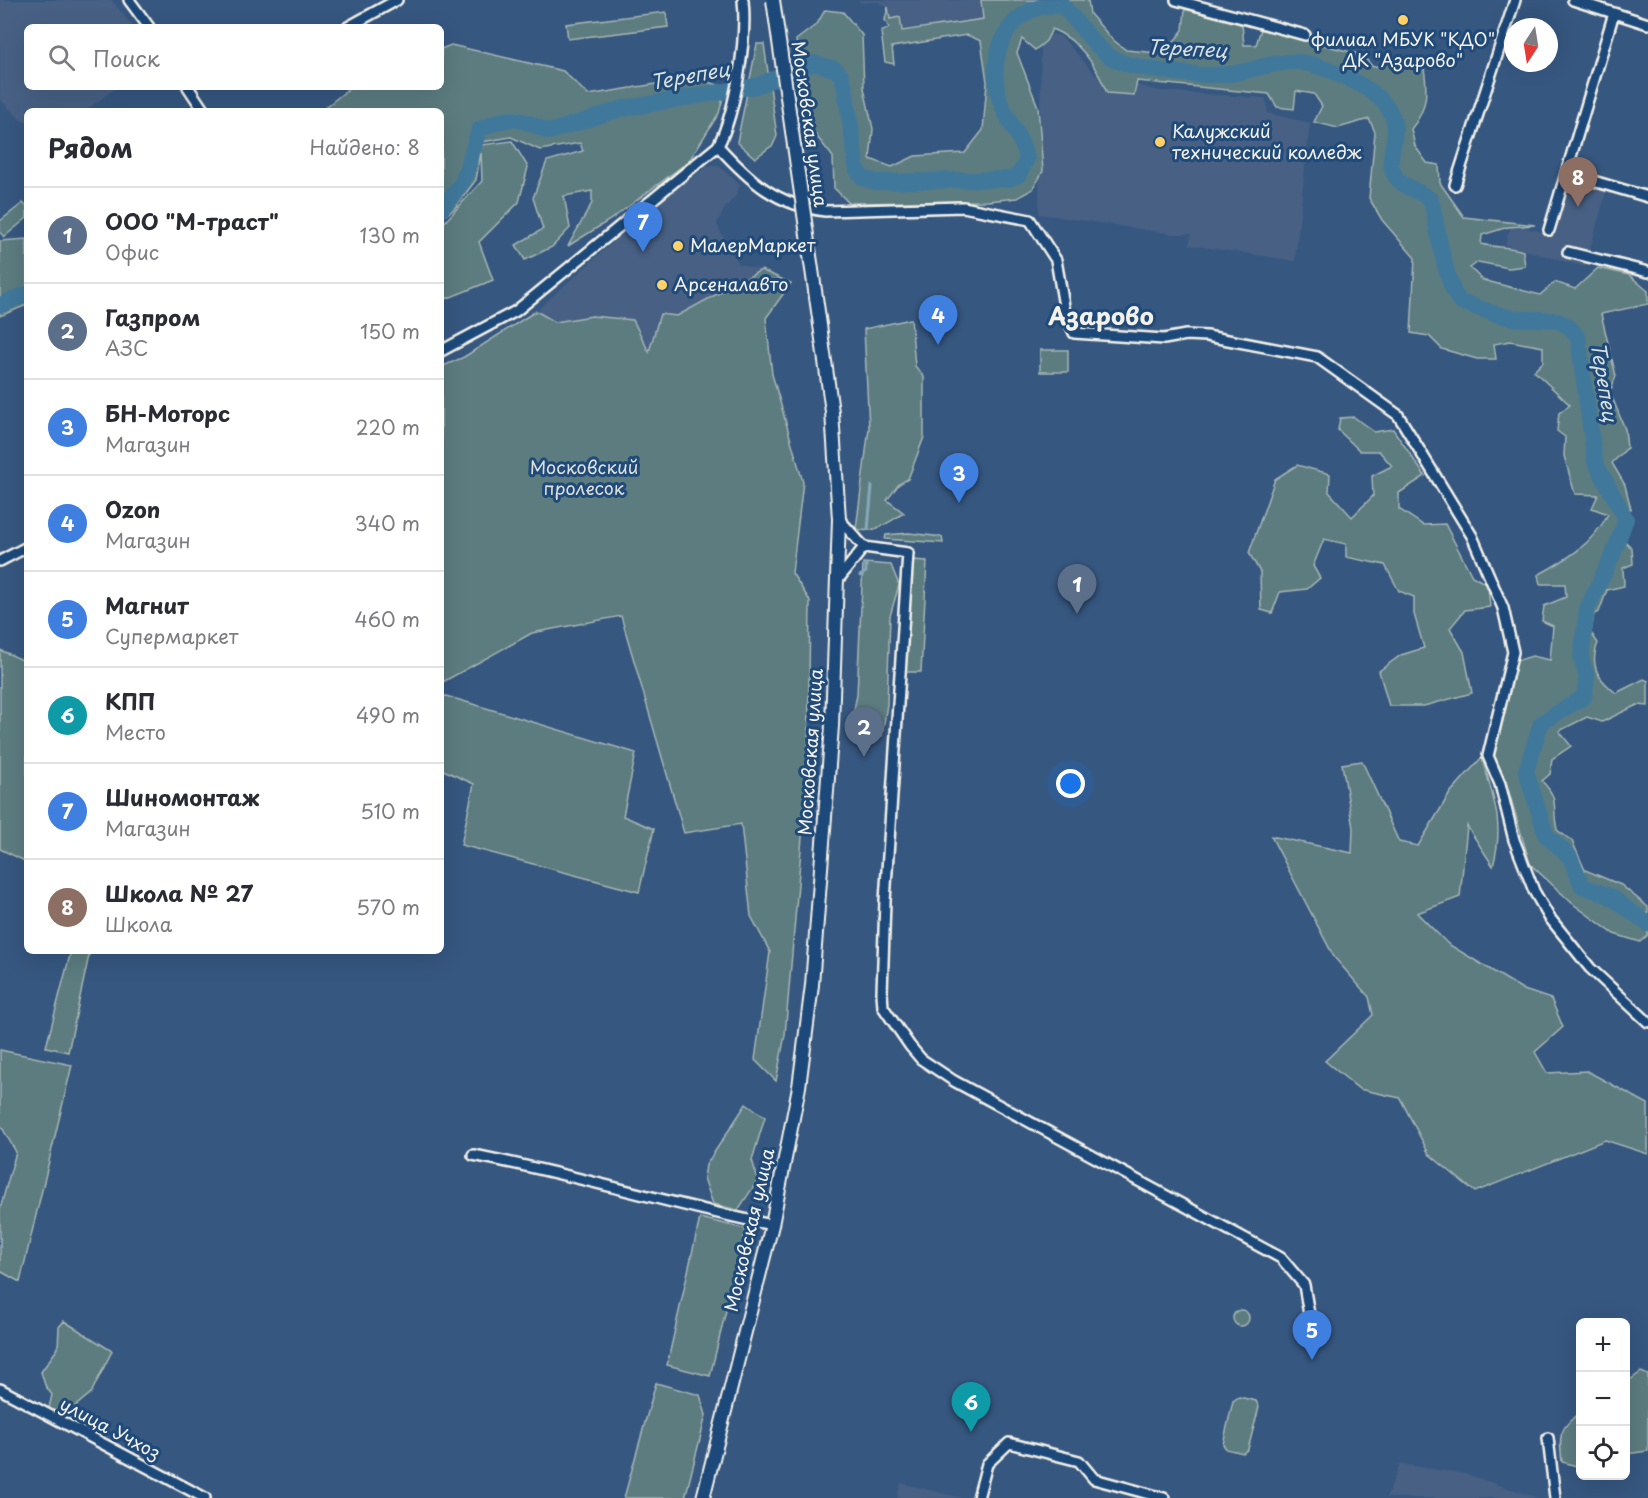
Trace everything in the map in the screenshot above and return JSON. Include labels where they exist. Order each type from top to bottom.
[{"type":"main road","name":"Московская улица","points":[[703,1498],[772,1225],[799,1087],[812,985],[832,726],[839,519],[832,412],[773,0]]},
{"type":"street","points":[[129,0],[147,24]]},
{"type":"street","points":[[444,349],[516,310],[718,146],[727,130],[740,62],[745,18],[743,0]]},
{"type":"street","points":[[1176,0],[1305,35]]},
{"type":"street","points":[[1455,185],[1515,0]]},
{"type":"street","points":[[1573,0],[1648,24]]},
{"type":"street","points":[[353,24],[392,1]]},
{"type":"street","points":[[1549,230],[1614,13]]},
{"type":"street","points":[[190,90],[202,108]]},
{"type":"street","points":[[718,146],[752,182],[804,208],[825,211],[963,207],[1030,220],[1056,260],[1065,312],[1074,333],[1164,339],[1185,335],[1207,336],[1317,357],[1398,415],[1472,536],[1503,608],[1513,652],[1488,756],[1500,784],[1515,840],[1534,891],[1549,917],[1590,968],[1648,1022]]},
{"type":"street","points":[[1566,173],[1648,197]]},
{"type":"street","points":[[1568,252],[1648,272]]},
{"type":"street","points":[[839,519],[864,547],[908,553],[885,901],[884,1007],[921,1059],[954,1081],[1281,1258],[1304,1285],[1311,1326]]},
{"type":"street","points":[[837,581],[864,547]]},
{"type":"street","points":[[0,561],[24,549]]},
{"type":"street","points":[[473,1155],[543,1169],[642,1197],[772,1225]]},
{"type":"street","name":"улица Учхоз","points":[[0,1389],[205,1498]]},
{"type":"street","points":[[1548,1438],[1555,1498]]},
{"type":"street","points":[[978,1498],[987,1464],[1009,1443],[1079,1461],[1094,1479],[1164,1498]]},
{"type":"shaded area","points":[[0,0],[112,0],[131,24],[24,24],[24,90],[113,90],[89,108],[24,108],[24,121],[0,99]]},
{"type":"shaded area","points":[[859,0],[981,0],[984,19],[902,31],[890,19],[888,7],[878,2],[860,3]]},
{"type":"shaded area","points":[[1041,32],[1061,36],[1096,75],[1161,91],[1266,98],[1268,113],[1310,123],[1295,261],[1189,245],[1191,234],[1173,234],[1039,214]]},
{"type":"shaded area","points":[[718,165],[740,185],[736,196],[725,208],[717,223],[720,231],[739,264],[761,270],[677,317],[649,352],[592,316],[555,322],[536,311],[650,209],[706,167]]},
{"type":"shaded area","points":[[1561,177],[1607,190],[1585,267],[1505,245],[1511,224],[1546,233]]},
{"type":"shaded area","points":[[1400,1464],[1466,1474],[1538,1498],[1386,1498]]},
{"type":"shaded area","points":[[901,1483],[962,1498],[897,1498]]},
{"type":"green space","points":[[981,0],[1088,0],[1090,14],[1112,39],[1126,50],[1158,53],[1172,44],[1183,30],[1185,9],[1242,24],[1244,45],[1256,45],[1261,29],[1362,55],[1373,67],[1382,65],[1387,54],[1424,68],[1425,100],[1420,115],[1411,129],[1415,146],[1427,163],[1439,165],[1440,183],[1464,217],[1535,225],[1508,227],[1482,235],[1481,244],[1523,251],[1525,266],[1509,268],[1478,262],[1470,268],[1483,280],[1540,295],[1555,282],[1575,289],[1598,268],[1629,275],[1648,291],[1648,304],[1601,314],[1616,376],[1610,392],[1625,429],[1627,448],[1612,463],[1625,485],[1631,509],[1614,505],[1619,519],[1615,531],[1632,548],[1633,564],[1623,568],[1624,586],[1607,590],[1599,612],[1594,614],[1591,633],[1598,643],[1594,659],[1597,671],[1604,683],[1616,693],[1644,679],[1648,681],[1648,706],[1637,705],[1602,722],[1587,717],[1559,731],[1571,746],[1552,759],[1550,774],[1542,781],[1554,799],[1557,830],[1572,841],[1585,870],[1621,885],[1648,907],[1648,935],[1640,942],[1614,934],[1573,904],[1530,864],[1506,782],[1493,754],[1516,661],[1532,656],[1550,660],[1553,626],[1542,621],[1544,606],[1566,597],[1565,584],[1540,584],[1538,575],[1578,550],[1602,525],[1608,514],[1592,508],[1598,495],[1575,494],[1564,456],[1565,437],[1557,431],[1559,413],[1570,405],[1534,371],[1543,362],[1543,347],[1510,341],[1494,344],[1496,359],[1477,359],[1442,349],[1429,336],[1411,333],[1415,258],[1382,220],[1369,198],[1375,132],[1369,119],[1338,128],[1314,122],[1322,106],[1314,94],[1296,91],[1294,109],[1277,107],[1269,94],[1137,81],[1134,95],[1107,93],[1086,55],[1071,40],[1052,29],[1046,41],[1035,50],[1022,39],[1017,53],[1038,107],[1043,171],[1033,189],[1017,198],[988,201],[849,203],[834,188],[833,157],[807,124],[796,40],[817,24],[825,10],[843,12],[862,35],[864,88],[873,129],[870,159],[892,167],[915,156],[965,153],[983,130],[987,82],[981,41],[967,35],[892,47],[894,64],[885,62],[881,32],[889,28],[885,20],[888,7],[890,19],[900,17],[902,31],[983,19]]},
{"type":"green space","points":[[666,12],[668,27],[568,39],[566,24]]},
{"type":"green space","points":[[757,44],[764,44],[777,136],[773,145],[755,158],[737,142]]},
{"type":"green space","points":[[451,45],[563,71],[588,95],[693,78],[726,87],[719,113],[689,161],[613,218],[568,246],[592,203],[592,191],[564,196],[570,228],[552,247],[525,260],[516,245],[543,229],[533,198],[547,161],[583,151],[580,143],[540,150],[511,137],[482,142],[482,145],[512,141],[528,167],[519,202],[479,242],[493,280],[446,299],[444,298],[444,223],[482,181],[481,153],[476,180],[454,209],[444,217],[444,108],[325,108],[347,90],[444,90],[444,48]]},
{"type":"green space","points":[[24,204],[24,220],[4,237],[0,232],[0,221]]},
{"type":"green space","points":[[24,239],[24,306],[0,316],[0,241]]},
{"type":"green space","name":"Московский пролесок","points":[[761,270],[791,283],[766,318],[772,374],[803,482],[792,573],[810,601],[808,768],[785,1035],[776,1081],[755,1060],[770,952],[751,916],[741,824],[684,833],[621,616],[532,633],[444,681],[444,366],[464,357],[536,311],[555,322],[592,316],[633,320],[649,352],[660,314],[677,316]]},
{"type":"green space","points":[[911,319],[915,366],[924,377],[924,437],[908,479],[899,484],[887,500],[904,513],[875,529],[856,529],[869,428],[864,329]]},
{"type":"green space","points":[[1040,350],[1068,350],[1068,372],[1040,372]]},
{"type":"green space","points":[[1354,417],[1374,432],[1393,429],[1425,476],[1399,493],[1399,509],[1423,525],[1445,524],[1472,576],[1488,585],[1490,607],[1465,610],[1450,628],[1464,652],[1472,693],[1424,706],[1389,706],[1379,671],[1401,655],[1424,648],[1414,614],[1414,597],[1399,591],[1385,565],[1346,557],[1346,544],[1324,539],[1313,566],[1320,578],[1307,589],[1280,592],[1272,613],[1261,610],[1260,572],[1249,553],[1275,479],[1297,465],[1330,474],[1329,492],[1352,517],[1373,496],[1372,476],[1392,466],[1379,451],[1360,451],[1338,430],[1340,418]]},
{"type":"green space","points":[[909,533],[942,537],[943,543],[885,539],[886,535]]},
{"type":"green space","points":[[912,560],[927,561],[921,672],[906,672]]},
{"type":"green space","points":[[863,563],[891,565],[899,585],[890,616],[887,704],[882,736],[849,733],[857,695]]},
{"type":"green space","points":[[0,650],[24,661],[24,861],[0,849]]},
{"type":"green space","points":[[444,697],[636,753],[623,816],[654,829],[639,892],[461,845],[474,784],[444,770]]},
{"type":"green space","points":[[1482,757],[1498,823],[1493,866],[1467,826],[1460,897],[1417,913],[1448,944],[1524,990],[1551,999],[1563,1027],[1535,1052],[1547,1073],[1587,1071],[1648,1104],[1648,1154],[1605,1140],[1475,1192],[1429,1154],[1400,1098],[1359,1089],[1325,1061],[1373,1015],[1369,997],[1334,957],[1271,836],[1352,853],[1353,828],[1342,764],[1362,761],[1399,842],[1418,846],[1450,793]]},
{"type":"green space","points":[[70,954],[89,954],[68,1052],[46,1047]]},
{"type":"green space","points":[[0,1050],[72,1065],[20,1282],[0,1271],[0,1209],[16,1152],[0,1124]]},
{"type":"green space","points":[[746,1104],[765,1117],[752,1160],[758,1180],[738,1210],[713,1204],[704,1178],[706,1165]]},
{"type":"green space","points":[[700,1218],[746,1229],[710,1376],[667,1365]]},
{"type":"green space","points":[[1241,1310],[1249,1318],[1241,1326],[1233,1318]]},
{"type":"green space","points":[[64,1321],[112,1351],[91,1393],[66,1414],[52,1412],[49,1408],[52,1395],[45,1385],[41,1372],[58,1348],[59,1327]]},
{"type":"green space","points":[[1641,1372],[1648,1375],[1648,1451],[1630,1453],[1630,1426],[1630,1380]]},
{"type":"green space","points":[[656,1383],[700,1395],[706,1415],[685,1498],[624,1498]]},
{"type":"green space","points":[[1239,1397],[1256,1401],[1259,1407],[1248,1449],[1243,1453],[1226,1449],[1223,1444],[1233,1401]]},
{"type":"green space","points":[[1576,1416],[1576,1466],[1562,1462],[1560,1446],[1564,1429]]},
{"type":"waterway","name":"Терепец","points":[[444,206],[463,181],[479,130],[499,121],[514,119],[549,132],[620,109],[756,86],[814,63],[835,69],[841,75],[857,170],[863,178],[876,182],[1009,179],[1019,175],[1027,159],[1022,143],[1000,100],[996,84],[999,51],[1005,35],[1014,22],[1027,12],[1043,7],[1063,6],[1103,52],[1133,66],[1185,74],[1218,75],[1297,62],[1326,69],[1362,86],[1378,97],[1390,111],[1395,129],[1391,161],[1392,170],[1397,179],[1431,200],[1450,283],[1460,301],[1512,318],[1557,321],[1565,324],[1578,338],[1595,462],[1626,519],[1613,554],[1587,609],[1581,658],[1587,677],[1584,697],[1541,723],[1526,771],[1546,835],[1570,857],[1582,886],[1610,896],[1648,924]]},
{"type":"waterway","name":"Терепец","points":[[0,305],[24,295]]},
{"type":"waterway","points":[[868,529],[872,486]]},
{"type":"waterway","points":[[860,576],[866,572],[866,565]]},
{"type":"place","name":"филиал МБУК \"КДО\" ДК \"Азарово\"","points":[[1403,20]]},
{"type":"place","name":"Калужский технический колледж","points":[[1160,142]]},
{"type":"place","name":"Школа № 27","points":[[1578,207]]},
{"type":"place","name":"МалерМаркет","points":[[678,246]]},
{"type":"place","name":"Шиномонтаж","points":[[643,252]]},
{"type":"place","name":"Арсеналавто","points":[[662,285]]},
{"type":"place","name":"Ozon","points":[[938,345]]},
{"type":"place","name":"БН-Моторс","points":[[959,503]]},
{"type":"place","name":"ООО \"М-траст\"","points":[[1077,614]]},
{"type":"place","name":"Газпром","points":[[864,757]]},
{"type":"place","name":"Магнит","points":[[1312,1360]]},
{"type":"place","name":"КПП","points":[[971,1432]]},
{"type":"district","name":"Азарово","points":[[1101,317]]}]
